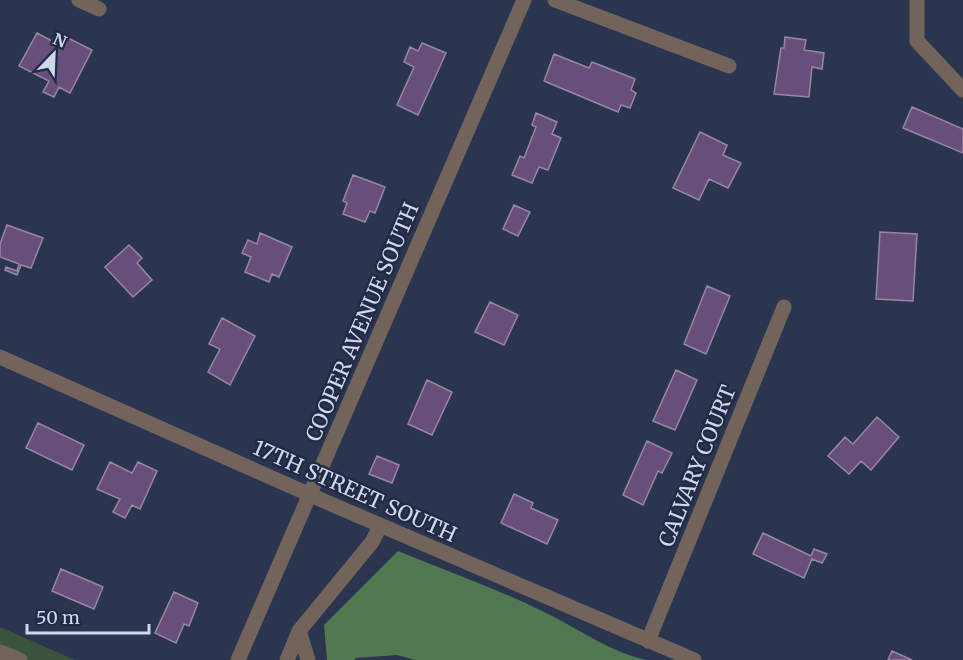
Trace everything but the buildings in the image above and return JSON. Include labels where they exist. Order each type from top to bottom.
[{"type":"street","points":[[79,0],[99,9]]},
{"type":"street","name":"COOPER AVENUE SOUTH","points":[[238,660],[524,0]]},
{"type":"street","points":[[555,0],[729,66]]},
{"type":"street","points":[[917,0],[917,41],[963,90]]},
{"type":"street","name":"CALVARY COURT","points":[[648,641],[784,307]]},
{"type":"street","name":"17TH STREET SOUTH","points":[[0,357],[310,495],[694,660]]},
{"type":"street","points":[[287,660],[299,631],[366,550],[380,525]]},
{"type":"street","points":[[299,631],[308,660]]},
{"type":"street","points":[[0,652],[20,660]]},
{"type":"green space","points":[[398,551],[510,596],[607,646],[646,660],[415,660],[397,655],[354,660],[327,660],[324,625]]},
{"type":"green space","points":[[0,627],[75,660],[0,660]]}]
